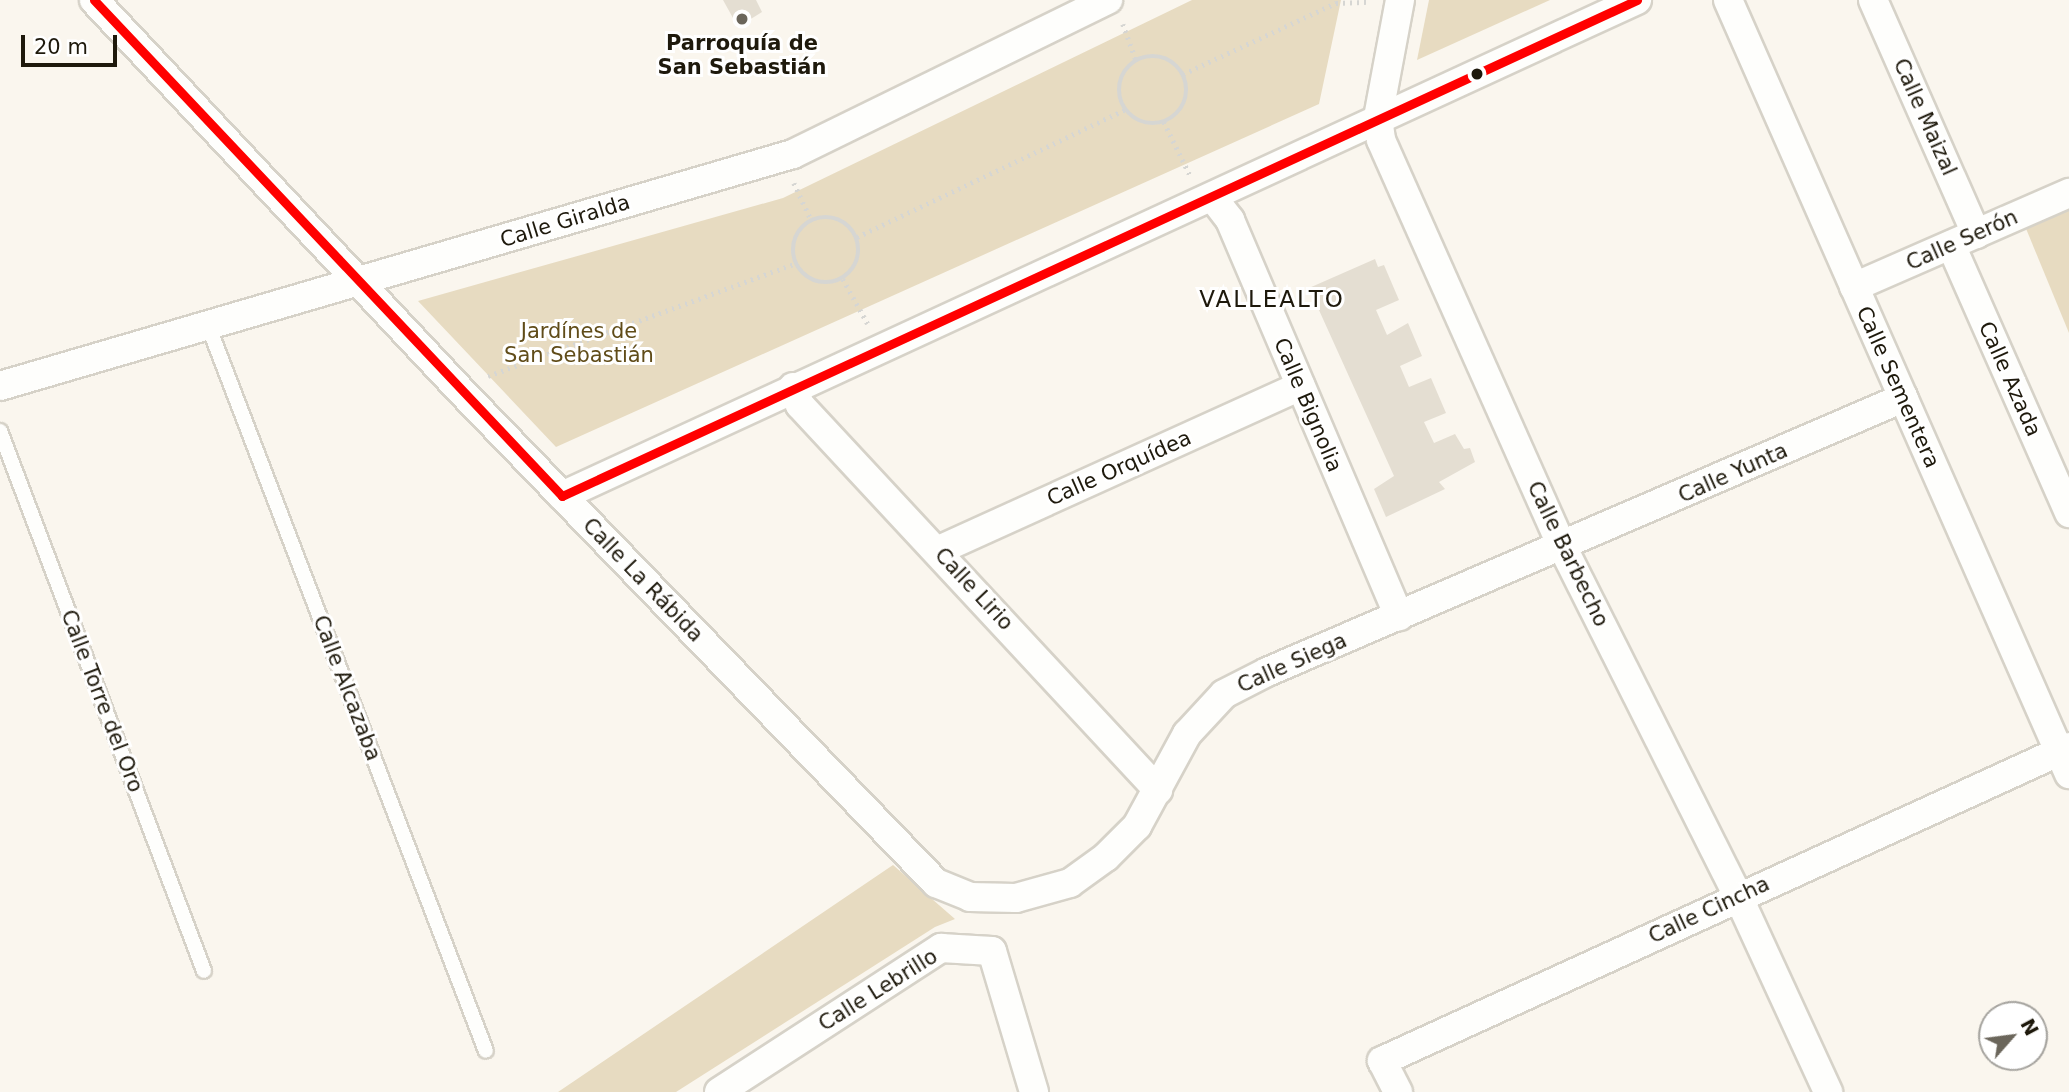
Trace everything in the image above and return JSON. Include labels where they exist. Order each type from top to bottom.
[{"type":"street","name":"Calle La Rábida","points":[[94,0],[358,283],[936,883]]},
{"type":"street","points":[[562,495],[793,387],[1213,198],[1378,118],[1637,0]]},
{"type":"street","name":"Calle Sementera","points":[[1728,0],[1903,398],[2066,757]]},
{"type":"street","name":"Calle Maizal","points":[[1874,0],[1964,239]]},
{"type":"street","name":"Calle Barbecho","points":[[1389,1],[1378,118],[1381,140],[1563,548],[1738,896],[1828,1092]]},
{"type":"street","name":"Calle Giralda","points":[[0,386],[784,156],[1115,10]]},
{"type":"street","name":"Calle Serón","points":[[1854,287],[2069,193]]},
{"type":"street","name":"Calle Bignolia","points":[[1213,198],[1230,220],[1399,616]]},
{"type":"street","name":"Calle Azada","points":[[1964,239],[2069,513]]},
{"type":"street","name":"Calle Orquídea","points":[[939,550],[1300,386]]},
{"type":"street","name":"Calle Lirio","points":[[793,387],[800,404],[939,550],[1158,790]]},
{"type":"street","name":"Calle Yunta","points":[[1563,548],[1903,398]]},
{"type":"street","name":"Calle Siega","points":[[936,883],[970,897],[1004,898],[1070,883],[1106,857],[1136,826],[1187,734],[1224,694],[1399,616],[1563,548]]},
{"type":"street","name":"Calle Cincha","points":[[1398,1092],[1382,1061],[1738,896],[2066,757]]},
{"type":"street","name":"Calle Lebrillo","points":[[719,1092],[941,948],[992,951],[1034,1092]]},
{"type":"lane","name":"Calle Alcazaba","points":[[208,325],[485,1051]]},
{"type":"lane","name":"Calle Torre del Oro","points":[[0,431],[204,971]]},
{"type":"path","points":[[1183,74],[1336,3],[1389,1]]},
{"type":"path","points":[[1115,10],[1136,60]]},
{"type":"path","points":[[1165,58],[1183,74],[1185,103],[1164,122],[1143,123],[1125,110],[1118,87],[1127,67],[1136,60],[1165,58]]},
{"type":"path","points":[[857,237],[1125,110]]},
{"type":"path","points":[[1164,122],[1195,183],[1213,198]]},
{"type":"path","points":[[784,156],[811,219]]},
{"type":"path","points":[[838,218],[857,237],[858,261],[843,279],[817,282],[796,263],[796,234],[811,219],[838,218]]},
{"type":"path","points":[[480,379],[796,263]]},
{"type":"path","points":[[843,279],[882,347]]},
{"type":"green space","name":"Jardínes de San Sebastián","points":[[1192,0],[1341,0],[1319,104],[556,447],[418,301],[783,198]]},
{"type":"green space","points":[[1429,0],[1550,0],[1417,60]]},
{"type":"green space","points":[[2069,193],[2069,333],[2020,214]]},
{"type":"green space","points":[[893,865],[955,919],[935,927],[676,1092],[558,1092]]},
{"type":"building","name":"Parroquía de San Sebastián","points":[[723,0],[756,0],[762,12],[738,27]]},
{"type":"building","points":[[1375,259],[1378,267],[1384,265],[1399,300],[1376,310],[1387,335],[1408,323],[1422,356],[1400,366],[1409,387],[1431,378],[1446,413],[1424,422],[1434,443],[1455,434],[1464,449],[1470,448],[1475,462],[1439,482],[1445,489],[1386,517],[1374,489],[1394,476],[1309,288]]},
{"type":"transit line","points":[[94,0],[562,496],[1637,0]]},
{"type":"place","name":"Parroquía de San Sebastián","points":[[742,19]]},
{"type":"district","name":"VALLEALTO","points":[[1272,299]]}]
